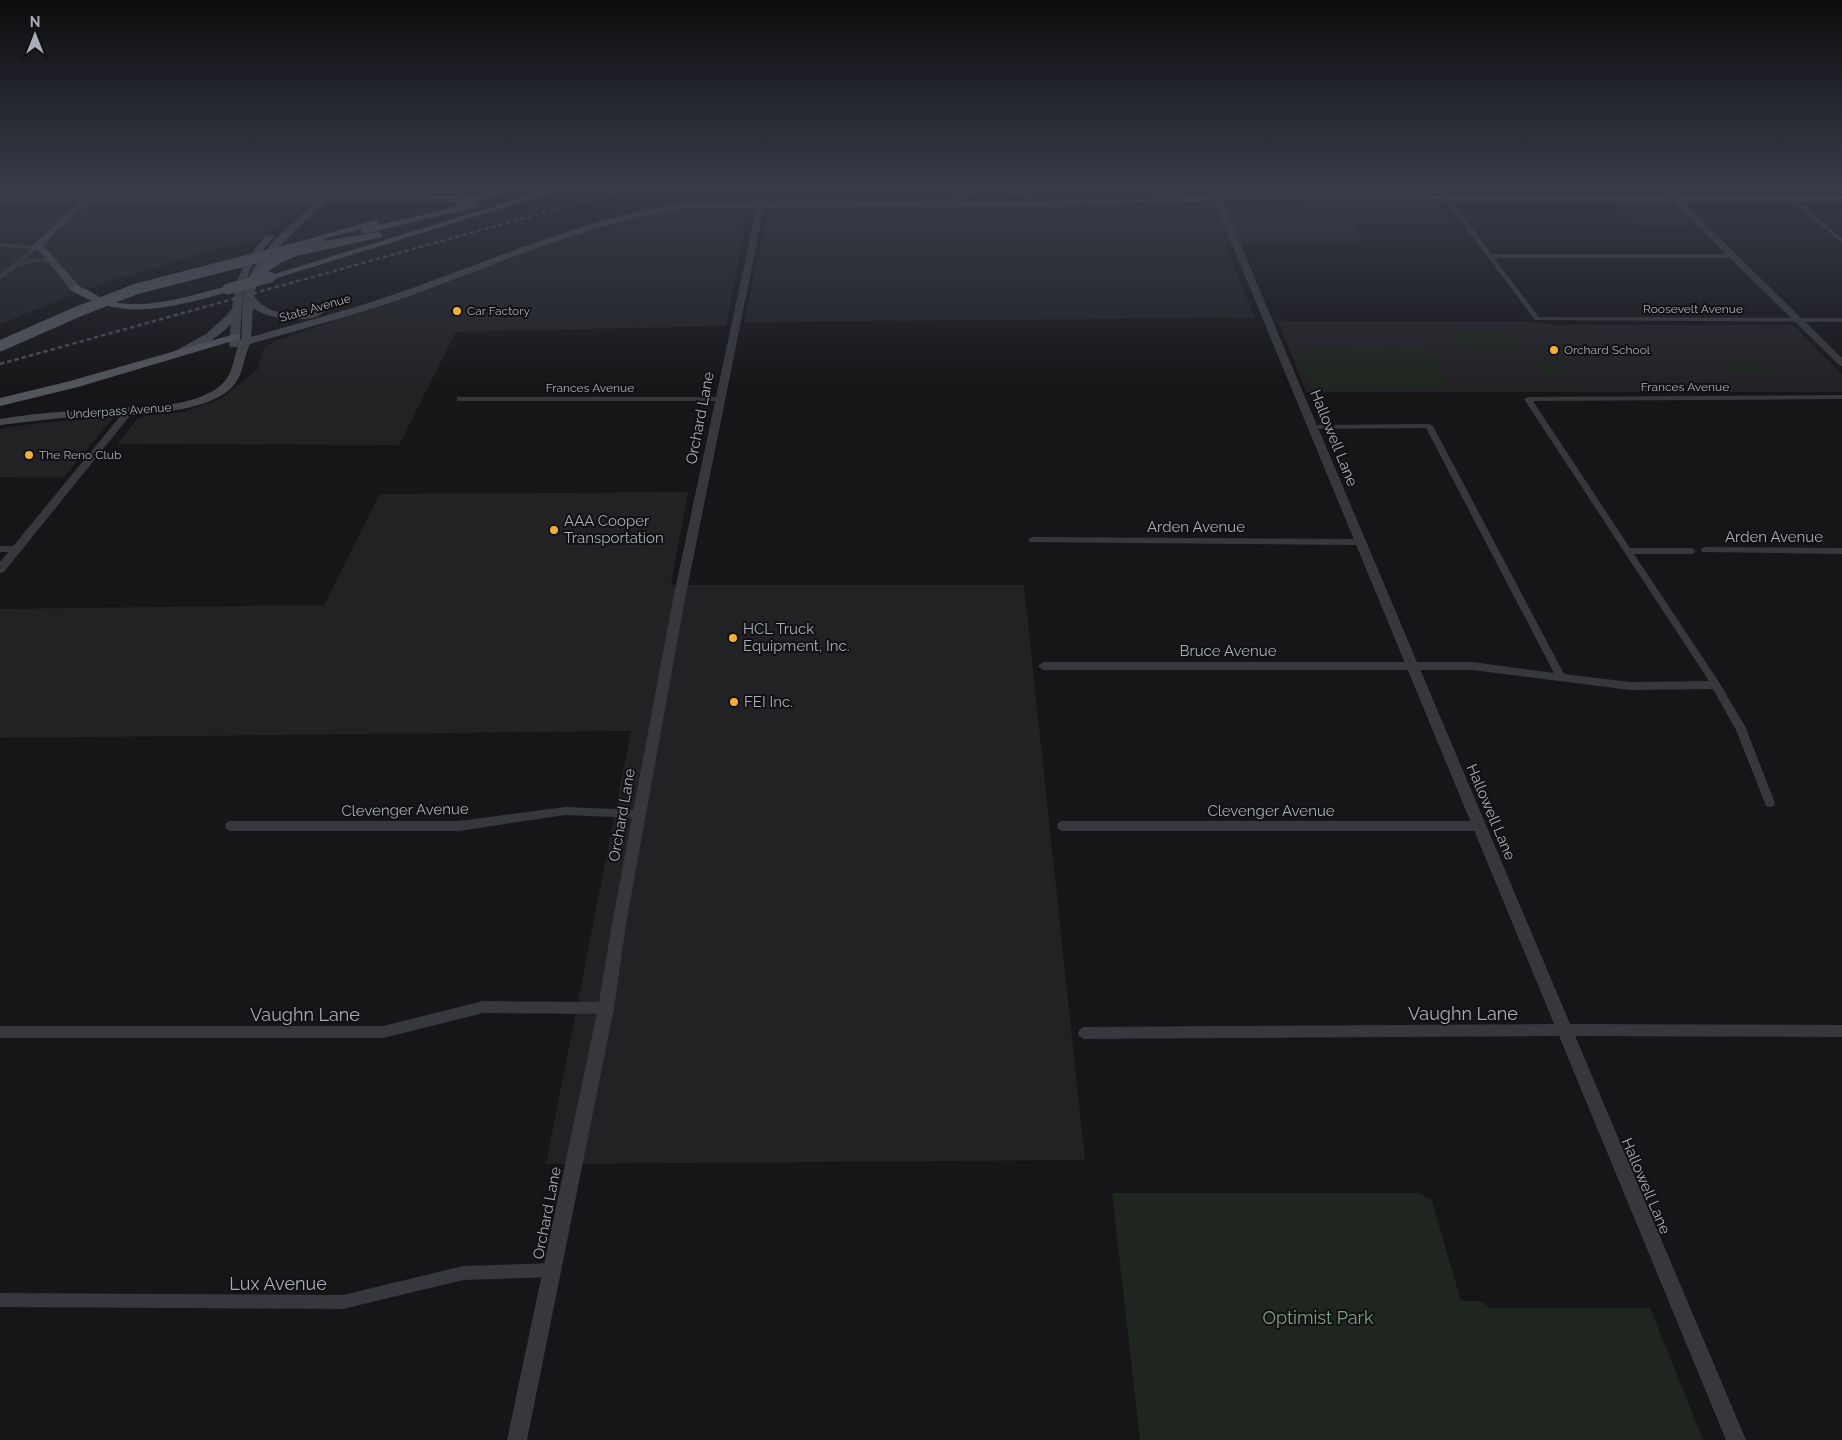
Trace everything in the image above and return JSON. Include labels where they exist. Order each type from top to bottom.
[{"type":"main road","points":[[45,253],[74,288],[84,296],[98,301],[131,306],[168,303],[270,277],[348,253]]},
{"type":"main road","points":[[240,342],[237,309],[239,284],[254,253]]},
{"type":"main road","points":[[0,336],[80,300],[127,284],[259,253]]},
{"type":"main road","points":[[0,346],[46,324],[124,294],[267,253]]},
{"type":"main road","points":[[240,342],[253,279],[268,253]]},
{"type":"main road","points":[[253,279],[275,262],[299,253]]},
{"type":"main road","name":"State Avenue","points":[[240,342],[328,310],[431,278],[496,253]]},
{"type":"main road","name":"State Avenue","points":[[240,342],[416,290],[512,253]]},
{"type":"main road","points":[[250,298],[260,310],[272,314],[294,315],[328,310]]},
{"type":"main road","points":[[173,356],[216,333],[228,322],[237,309]]},
{"type":"main road","points":[[0,402],[173,356],[240,342]]},
{"type":"main road","points":[[0,409],[96,385],[240,342]]},
{"type":"main road","name":"Underpass Avenue","points":[[0,422],[58,415],[176,407],[219,392],[235,377],[240,366],[240,342]]},
{"type":"street","points":[[0,278],[29,253]]},
{"type":"street","name":"Orchard Lane","points":[[517,1440],[606,1008],[639,814],[679,599],[750,253]]},
{"type":"street","name":"Hallowell Lane","points":[[1242,253],[1563,1030],[1736,1440]]},
{"type":"street","points":[[1486,253],[1488,256],[1735,256]]},
{"type":"street","points":[[1732,253],[1842,364]]},
{"type":"street","name":"Roosevelt Avenue","points":[[1488,256],[1534,316],[1543,321],[1842,320]]},
{"type":"street","points":[[10,269],[32,261],[51,261]]},
{"type":"street","name":"Frances Avenue","points":[[1629,551],[1528,399],[1842,397]]},
{"type":"street","name":"Frances Avenue","points":[[460,399],[720,399]]},
{"type":"street","points":[[0,569],[130,410]]},
{"type":"street","points":[[1312,427],[1429,426],[1561,677]]},
{"type":"street","name":"Arden Avenue","points":[[1032,540],[1360,542]]},
{"type":"street","points":[[0,549],[16,549]]},
{"type":"street","name":"Arden Avenue","points":[[1705,550],[1842,551]]},
{"type":"street","points":[[1629,551],[1692,551]]},
{"type":"street","points":[[1629,551],[1716,685],[1741,729],[1770,803]]},
{"type":"street","name":"Bruce Avenue","points":[[1043,666],[1472,666],[1630,686],[1716,685]]},
{"type":"street","name":"Clevenger Avenue","points":[[230,826],[459,826],[565,811],[639,814]]},
{"type":"street","name":"Clevenger Avenue","points":[[1062,826],[1480,826]]},
{"type":"street","name":"Vaughn Lane","points":[[0,1032],[383,1032],[484,1006],[606,1008]]},
{"type":"street","name":"Vaughn Lane","points":[[1084,1033],[1563,1030],[1842,1031]]},
{"type":"street","name":"Lux Avenue","points":[[0,1300],[343,1302],[463,1273],[552,1270]]},
{"type":"shaded area","points":[[0,253],[202,253],[104,283],[0,324]]},
{"type":"shaded area","points":[[524,253],[740,253],[726,326],[456,332],[399,445],[117,444],[137,419],[143,416],[184,412],[221,398],[257,370],[264,349],[273,342]]},
{"type":"shaded area","points":[[759,253],[1228,253],[1255,318],[744,322]]},
{"type":"shaded area","name":"Orchard School","points":[[1278,321],[1524,321],[1557,325],[1793,325],[1842,374],[1842,392],[1306,392]]},
{"type":"shaded area","points":[[114,417],[63,478],[0,477],[0,429],[31,424]]},
{"type":"shaded area","points":[[688,492],[671,585],[1024,585],[1085,1160],[546,1164],[631,731],[0,738],[0,609],[324,605],[380,494]]},
{"type":"green space","points":[[1456,332],[1510,332],[1522,349],[1466,349]]},
{"type":"green space","points":[[1427,349],[1449,388],[1314,389],[1298,350]]},
{"type":"green space","points":[[1743,359],[1770,368],[1773,373],[1752,369],[1734,371],[1724,365],[1727,362]]},
{"type":"green space","points":[[1544,361],[1562,364],[1567,371],[1556,375],[1549,373],[1539,366]]},
{"type":"green space","name":"Optimist Park","points":[[1112,1193],[1420,1193],[1432,1201],[1461,1301],[1480,1301],[1491,1308],[1650,1308],[1703,1440],[1140,1440]]},
{"type":"railway","points":[[0,364],[398,253]]},
{"type":"place","name":"Car Factory","points":[[457,311]]},
{"type":"place","name":"Orchard School","points":[[1554,350]]},
{"type":"place","name":"The Reno Club","points":[[29,455]]},
{"type":"place","name":"AAA Cooper Transportation","points":[[554,530]]},
{"type":"place","name":"HCL Truck Equipment, Inc.","points":[[733,638]]},
{"type":"place","name":"FEI Inc.","points":[[734,702]]}]
